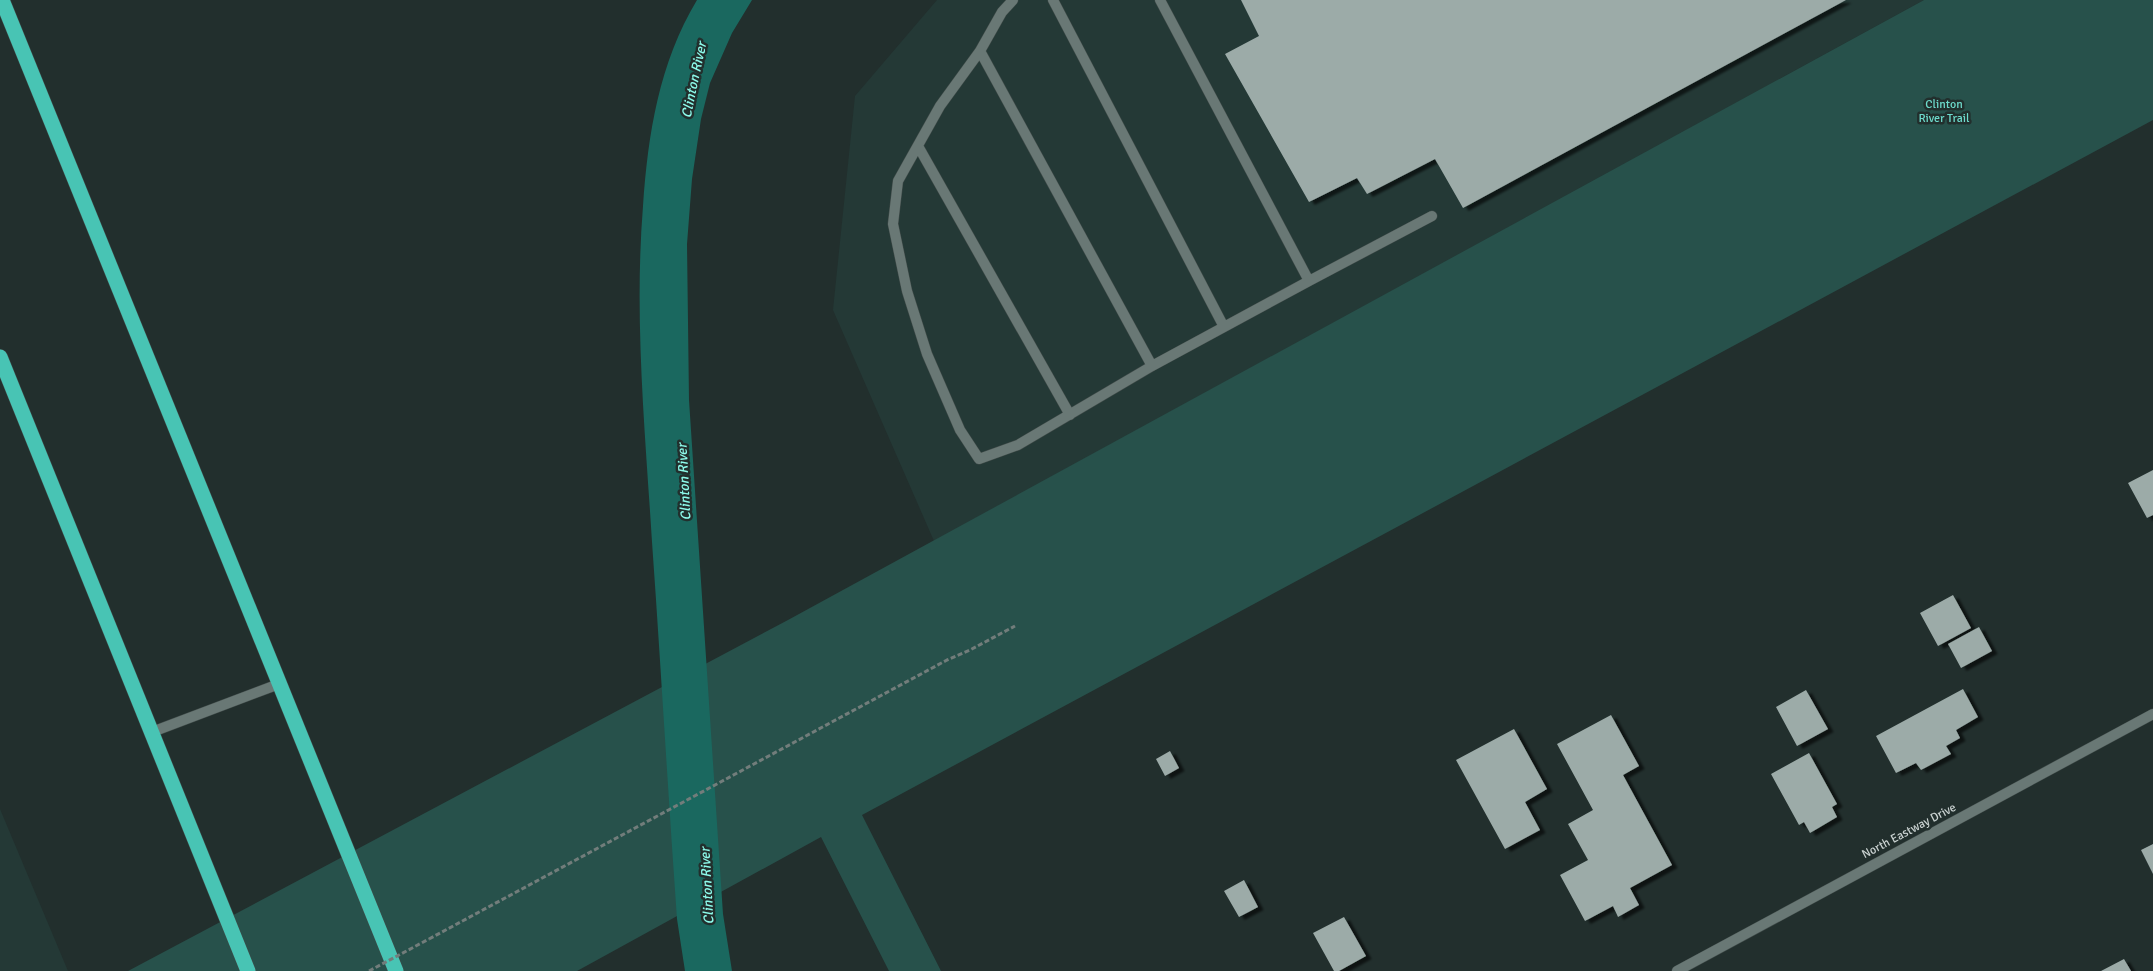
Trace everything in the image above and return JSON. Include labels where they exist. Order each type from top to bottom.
[{"type":"highway","points":[[2,0],[396,971]]},
{"type":"highway","points":[[0,357],[248,971]]},
{"type":"street","points":[[1013,0],[1002,12],[980,51],[940,106],[898,182],[893,224],[907,291],[921,336],[960,430],[979,459],[1018,446],[1152,366],[1309,280],[1432,216]]},
{"type":"street","points":[[1053,0],[1224,327]]},
{"type":"street","points":[[1160,0],[1309,280]]},
{"type":"street","points":[[980,51],[1152,366]]},
{"type":"street","points":[[918,146],[1070,415]]},
{"type":"street","points":[[152,732],[279,684]]},
{"type":"street","name":"North Eastway Drive","points":[[1677,971],[2153,714]]},
{"type":"path","points":[[369,971],[1015,626]]},
{"type":"shaded area","points":[[937,0],[1924,0],[934,541],[833,310],[855,96]]},
{"type":"shaded area","points":[[0,809],[68,971],[0,971]]},
{"type":"green space","name":"Clinton River Trail","points":[[1924,0],[2153,0],[2153,120],[862,815],[941,971],[889,971],[821,837],[577,971],[128,971],[788,620]]},
{"type":"water","name":"Clinton River","points":[[697,0],[752,0],[732,33],[710,83],[701,119],[692,179],[687,244],[689,400],[723,914],[732,971],[685,971],[677,919],[641,374],[641,248],[648,152],[658,100],[673,49]]},
{"type":"building","points":[[1241,0],[1846,0],[1463,208],[1435,159],[1367,194],[1357,178],[1309,202],[1225,54],[1259,36]]},
{"type":"building","points":[[2153,470],[2153,515],[2147,518],[2128,483]]},
{"type":"building","points":[[1953,595],[1971,628],[1938,646],[1920,613]]},
{"type":"building","points":[[1979,627],[1992,651],[1961,668],[1948,644]]},
{"type":"building","points":[[1963,689],[1978,717],[1956,730],[1960,738],[1946,746],[1951,754],[1921,770],[1916,763],[1896,773],[1876,736]]},
{"type":"building","points":[[1806,690],[1828,729],[1797,746],[1776,707]]},
{"type":"building","points":[[1611,715],[1639,766],[1623,775],[1672,865],[1630,888],[1639,905],[1618,917],[1613,906],[1585,921],[1560,875],[1588,860],[1568,824],[1593,810],[1557,744]]},
{"type":"building","points":[[1514,729],[1547,789],[1525,802],[1540,830],[1505,849],[1456,760]]},
{"type":"building","points":[[1170,751],[1179,768],[1165,776],[1156,759]]},
{"type":"building","points":[[1809,753],[1837,804],[1832,807],[1837,817],[1810,833],[1804,822],[1799,825],[1771,774]]},
{"type":"building","points":[[2153,844],[2153,874],[2141,850]]},
{"type":"building","points":[[1244,880],[1258,907],[1239,917],[1224,891]]},
{"type":"building","points":[[1344,917],[1366,956],[1339,971],[1334,971],[1313,933]]},
{"type":"building","points":[[2124,959],[2131,971],[2101,971]]}]
